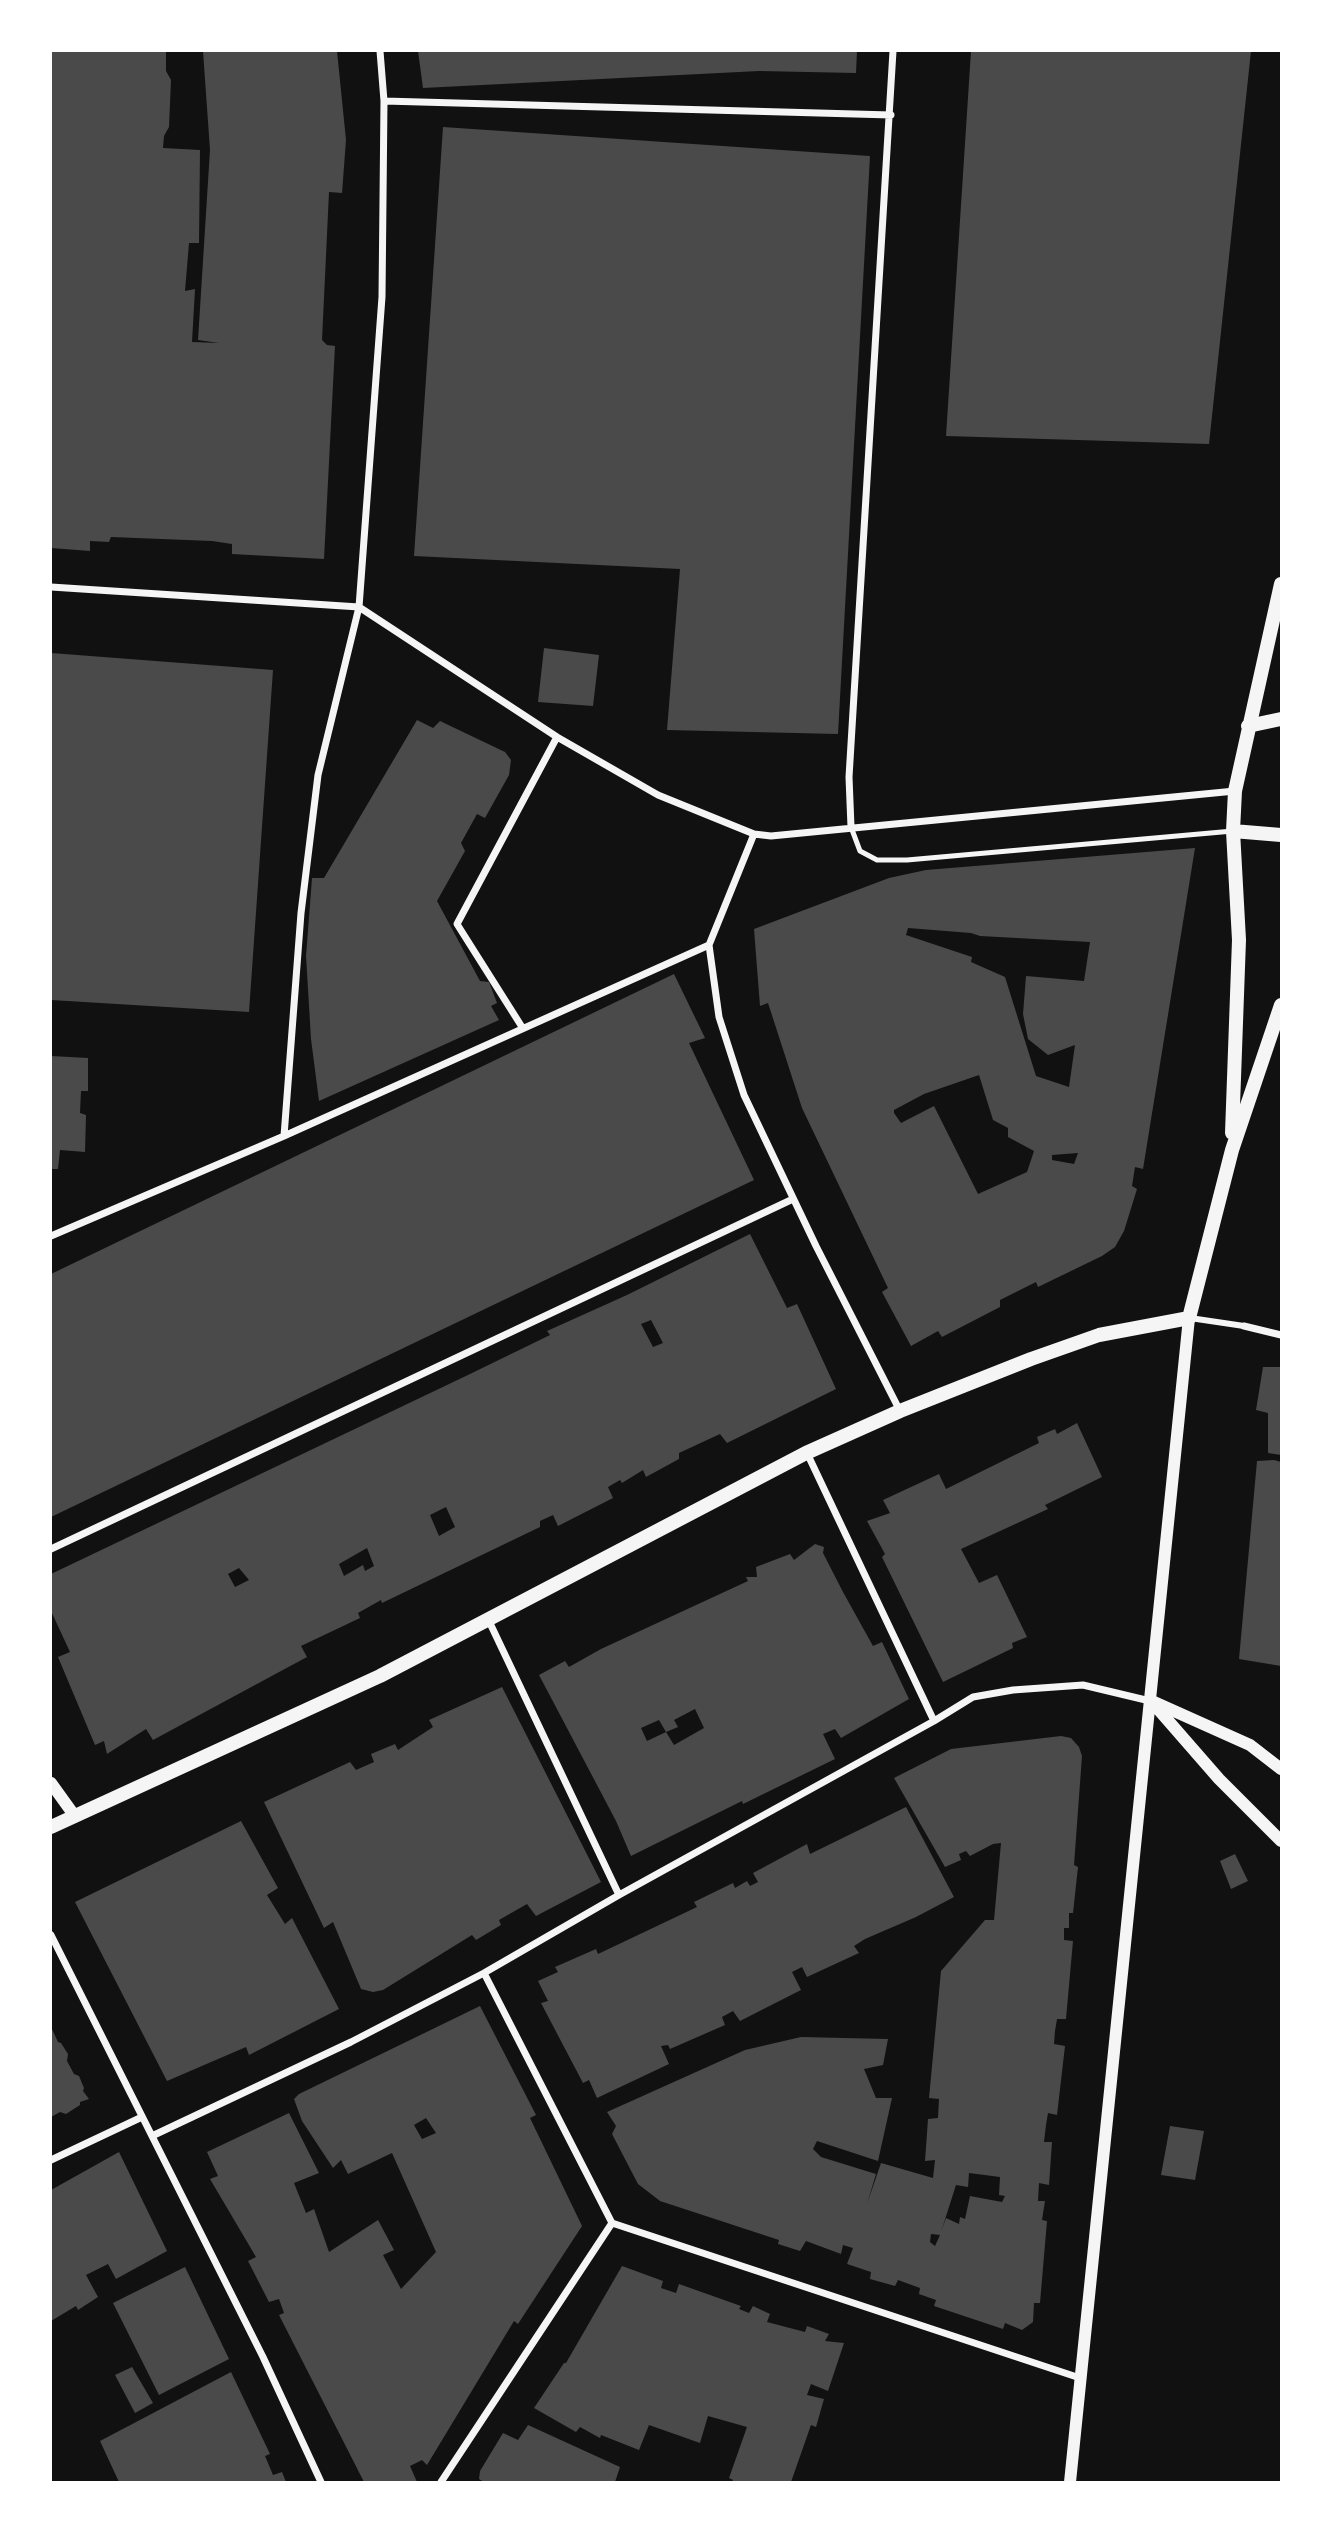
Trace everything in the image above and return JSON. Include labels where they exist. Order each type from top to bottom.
[{"type":"main road","points":[[1231,1150],[1239,940],[1233,831],[1235,791],[1281,584]]},
{"type":"main road","points":[[1248,726],[1281,719]]},
{"type":"main road","points":[[1233,831],[1281,835]]},
{"type":"main road","points":[[51,1827],[380,1676],[806,1453],[900,1411],[1099,1335],[1189,1318],[1231,1150],[1281,1005]]},
{"type":"street","points":[[284,1136],[301,913],[318,775],[359,607],[382,297],[384,101],[380,51]]},
{"type":"street","points":[[851,827],[849,777],[893,51]]},
{"type":"street","points":[[384,101],[891,115]]},
{"type":"street","points":[[51,587],[359,607],[557,737],[657,795],[754,834],[771,836],[1235,791]]},
{"type":"street","points":[[522,1027],[457,924],[557,737]]},
{"type":"street","points":[[754,834],[709,944],[719,1017],[744,1095],[900,1411]]},
{"type":"street","points":[[51,1236],[284,1136],[709,944]]},
{"type":"street","points":[[51,1549],[793,1199]]},
{"type":"street","points":[[1070,2482],[1189,1318],[1244,1326],[1281,1335]]},
{"type":"street","points":[[806,1453],[934,1721]]},
{"type":"street","points":[[488,1618],[619,1895]]},
{"type":"street","points":[[152,2136],[351,2042],[484,1973],[934,1721],[972,1697],[1013,1690],[1083,1685],[1151,1701],[1250,1745],[1281,1769]]},
{"type":"street","points":[[1151,1701],[1219,1779],[1281,1841]]},
{"type":"street","points":[[51,1783],[74,1815]]},
{"type":"street","points":[[51,1935],[262,2357],[321,2482]]},
{"type":"street","points":[[484,1973],[612,2223],[1080,2378]]},
{"type":"street","points":[[51,2160],[142,2116]]},
{"type":"street","points":[[441,2482],[612,2223]]},
{"type":"lane","points":[[851,827],[860,851],[877,860],[907,860],[1233,831]]},
{"type":"building","points":[[51,51],[166,51],[166,71],[171,80],[169,127],[164,136],[163,148],[200,150],[199,243],[189,243],[185,291],[195,289],[192,342],[219,343],[198,340],[210,150],[203,51],[337,51],[346,140],[342,193],[329,192],[322,340],[327,345],[335,346],[324,559],[232,554],[232,544],[212,541],[111,537],[109,542],[90,541],[90,551],[51,548]]},
{"type":"building","points":[[418,51],[857,51],[856,73],[759,71],[423,88]]},
{"type":"building","points":[[971,51],[1251,51],[1209,444],[946,436]]},
{"type":"building","points":[[443,127],[870,156],[838,734],[667,730],[680,569],[414,556]]},
{"type":"building","points":[[544,648],[599,655],[593,706],[538,702]]},
{"type":"building","points":[[51,653],[273,670],[249,1012],[51,1000]]},
{"type":"building","points":[[417,720],[433,728],[440,721],[505,752],[511,760],[509,775],[485,818],[477,814],[461,843],[465,851],[437,901],[480,981],[489,982],[497,1003],[491,1006],[499,1020],[319,1101],[311,1039],[306,956],[312,878],[324,878]]},
{"type":"building","points":[[1195,848],[1143,1169],[1135,1167],[1132,1186],[1137,1189],[1124,1231],[1115,1247],[1038,1287],[1036,1282],[1000,1300],[1000,1307],[942,1337],[938,1331],[911,1346],[882,1292],[888,1288],[802,1108],[768,1003],[760,1006],[754,929],[889,878],[926,870]],"holes":[[[908,928],[980,936],[1090,942],[1084,981],[1026,976],[1023,1014],[1028,1039],[1048,1055],[1075,1045],[1069,1087],[1036,1076],[1005,977],[971,962],[972,957],[906,935]],[[979,1075],[993,1120],[1008,1128],[1008,1137],[1034,1151],[1027,1172],[978,1194],[934,1106],[901,1123],[894,1113],[894,1110],[924,1094]],[[1078,1153],[1074,1164],[1052,1160],[1052,1155]]]},
{"type":"building","points":[[674,974],[705,1038],[689,1043],[754,1180],[51,1517],[51,1274]]},
{"type":"building","points":[[51,1056],[88,1058],[88,1091],[81,1091],[80,1113],[86,1115],[85,1152],[60,1150],[58,1169],[51,1169]]},
{"type":"building","points":[[750,1234],[787,1308],[797,1304],[836,1389],[727,1443],[720,1434],[679,1453],[679,1459],[646,1477],[643,1470],[622,1483],[620,1480],[608,1487],[613,1498],[558,1526],[553,1515],[540,1521],[540,1527],[382,1603],[381,1600],[358,1613],[360,1618],[301,1646],[307,1657],[153,1740],[146,1729],[107,1754],[104,1741],[95,1745],[58,1657],[70,1652],[51,1611],[51,1574],[470,1374],[550,1335],[547,1331]],"holes":[[[651,1320],[663,1343],[653,1347],[641,1324]],[[446,1507],[455,1527],[439,1536],[430,1515]],[[367,1548],[374,1566],[365,1571],[363,1565],[344,1576],[339,1564]],[[239,1568],[249,1580],[235,1587],[228,1574]]]},
{"type":"building","points":[[1263,1367],[1281,1367],[1281,1455],[1268,1453],[1268,1413],[1256,1410]]},
{"type":"building","points":[[1077,1423],[1102,1477],[1045,1505],[1048,1509],[961,1549],[979,1583],[997,1575],[1027,1637],[1012,1643],[1013,1648],[943,1682],[882,1557],[885,1554],[867,1521],[890,1513],[883,1500],[939,1474],[946,1489],[1039,1443],[1037,1437],[1055,1429],[1057,1434]]},
{"type":"building","points":[[1257,1461],[1281,1462],[1281,1666],[1239,1659]]},
{"type":"building","points":[[815,1544],[824,1547],[823,1553],[873,1646],[882,1642],[909,1699],[841,1738],[835,1729],[823,1734],[835,1759],[631,1856],[616,1821],[539,1675],[565,1661],[569,1667],[601,1649],[748,1581],[746,1577],[757,1577],[756,1567],[790,1554],[794,1560]],"holes":[[[695,1709],[704,1728],[674,1745],[666,1732],[678,1727],[674,1720]],[[659,1720],[666,1732],[647,1741],[641,1728]]]},
{"type":"building","points":[[502,1687],[601,1882],[536,1916],[527,1904],[499,1920],[501,1925],[476,1940],[472,1935],[383,1990],[373,1992],[361,1989],[333,1922],[324,1928],[264,1802],[350,1762],[356,1770],[374,1762],[371,1754],[395,1744],[398,1750],[433,1727],[429,1720]]},
{"type":"building","points":[[1061,1736],[1071,1738],[1079,1747],[1082,1756],[1074,1865],[1078,1867],[1073,1913],[1069,1913],[1069,1928],[1064,1928],[1064,1940],[1073,1941],[1066,2019],[1057,2019],[1054,2044],[1065,2046],[1057,2115],[1048,2113],[1044,2142],[1052,2142],[1049,2185],[1039,2183],[1038,2201],[1045,2201],[1042,2220],[1047,2221],[1040,2303],[1034,2303],[1033,2322],[1022,2330],[1005,2323],[1003,2329],[934,2306],[936,2300],[919,2294],[920,2288],[898,2280],[895,2286],[870,2279],[871,2272],[847,2264],[853,2248],[843,2245],[841,2254],[806,2241],[800,2251],[778,2244],[779,2240],[660,2201],[638,2184],[612,2134],[616,2126],[607,2112],[745,2050],[801,2037],[888,2039],[883,2065],[864,2069],[876,2098],[892,2098],[878,2161],[817,2141],[813,2149],[821,2157],[876,2174],[867,2204],[881,2163],[933,2178],[935,2160],[925,2161],[928,2119],[938,2118],[939,2099],[929,2098],[941,1971],[985,1920],[994,1920],[1001,1843],[993,1844],[970,1856],[966,1851],[959,1854],[961,1860],[945,1867],[894,1778],[951,1749]],"holes":[[[969,2173],[1000,2177],[999,2195],[1005,2196],[1002,2202],[970,2196],[965,2219],[960,2217],[959,2224],[946,2218],[941,2232],[956,2185],[968,2187]],[[931,2234],[940,2235],[935,2246],[930,2242]]]},
{"type":"building","points":[[906,1807],[954,1897],[865,1939],[854,1946],[859,1953],[807,1977],[802,1967],[792,1972],[801,1990],[740,2021],[733,2011],[722,2017],[725,2025],[670,2049],[668,2045],[661,2046],[669,2064],[597,2098],[589,2080],[583,2083],[541,2003],[548,2001],[538,1981],[558,1972],[555,1967],[596,1949],[598,1954],[697,1907],[694,1902],[733,1883],[735,1888],[747,1881],[750,1886],[758,1882],[753,1873],[807,1844],[810,1854]]},
{"type":"building","points":[[241,1821],[278,1888],[267,1895],[285,1924],[292,1918],[339,2009],[249,2055],[246,2047],[167,2081],[75,1902]]},
{"type":"building","points":[[1235,1854],[1248,1881],[1231,1889],[1220,1861]]},
{"type":"building","points":[[480,2006],[536,2115],[530,2118],[582,2226],[518,2324],[514,2321],[427,2465],[422,2460],[410,2466],[417,2482],[364,2482],[279,2315],[284,2313],[279,2299],[269,2302],[248,2261],[256,2257],[210,2179],[218,2176],[207,2152],[289,2113],[319,2173],[294,2183],[306,2213],[314,2209],[329,2252],[378,2220],[394,2250],[383,2255],[401,2289],[436,2252],[392,2153],[348,2174],[341,2160],[333,2168],[302,2121],[294,2099],[299,2094]],"holes":[[[426,2118],[436,2133],[422,2139],[414,2125]]]},
{"type":"building","points":[[51,2027],[68,2054],[67,2061],[74,2074],[79,2076],[83,2091],[89,2099],[80,2102],[80,2105],[66,2114],[60,2112],[51,2117]]},
{"type":"building","points":[[1170,2126],[1204,2131],[1195,2180],[1161,2175]]},
{"type":"building","points":[[119,2152],[167,2251],[116,2279],[108,2264],[86,2275],[98,2297],[78,2310],[76,2306],[51,2321],[51,2190]]},
{"type":"building","points":[[622,2266],[663,2281],[661,2288],[676,2293],[679,2284],[741,2306],[739,2309],[749,2313],[753,2306],[770,2314],[767,2322],[805,2332],[807,2326],[829,2334],[825,2341],[844,2343],[828,2391],[811,2384],[807,2395],[824,2399],[816,2427],[811,2425],[791,2482],[732,2482],[729,2478],[747,2427],[708,2416],[700,2443],[649,2425],[639,2450],[601,2435],[600,2438],[580,2427],[576,2432],[534,2408],[566,2363]]},
{"type":"building","points":[[185,2267],[229,2359],[159,2395],[113,2303]]},
{"type":"building","points":[[132,2367],[153,2403],[135,2413],[115,2375]]},
{"type":"building","points":[[231,2372],[270,2454],[265,2456],[273,2475],[282,2472],[286,2482],[119,2482],[100,2441]]},
{"type":"building","points":[[528,2425],[620,2467],[615,2482],[484,2482],[479,2479],[480,2471],[503,2433],[518,2440]]}]
